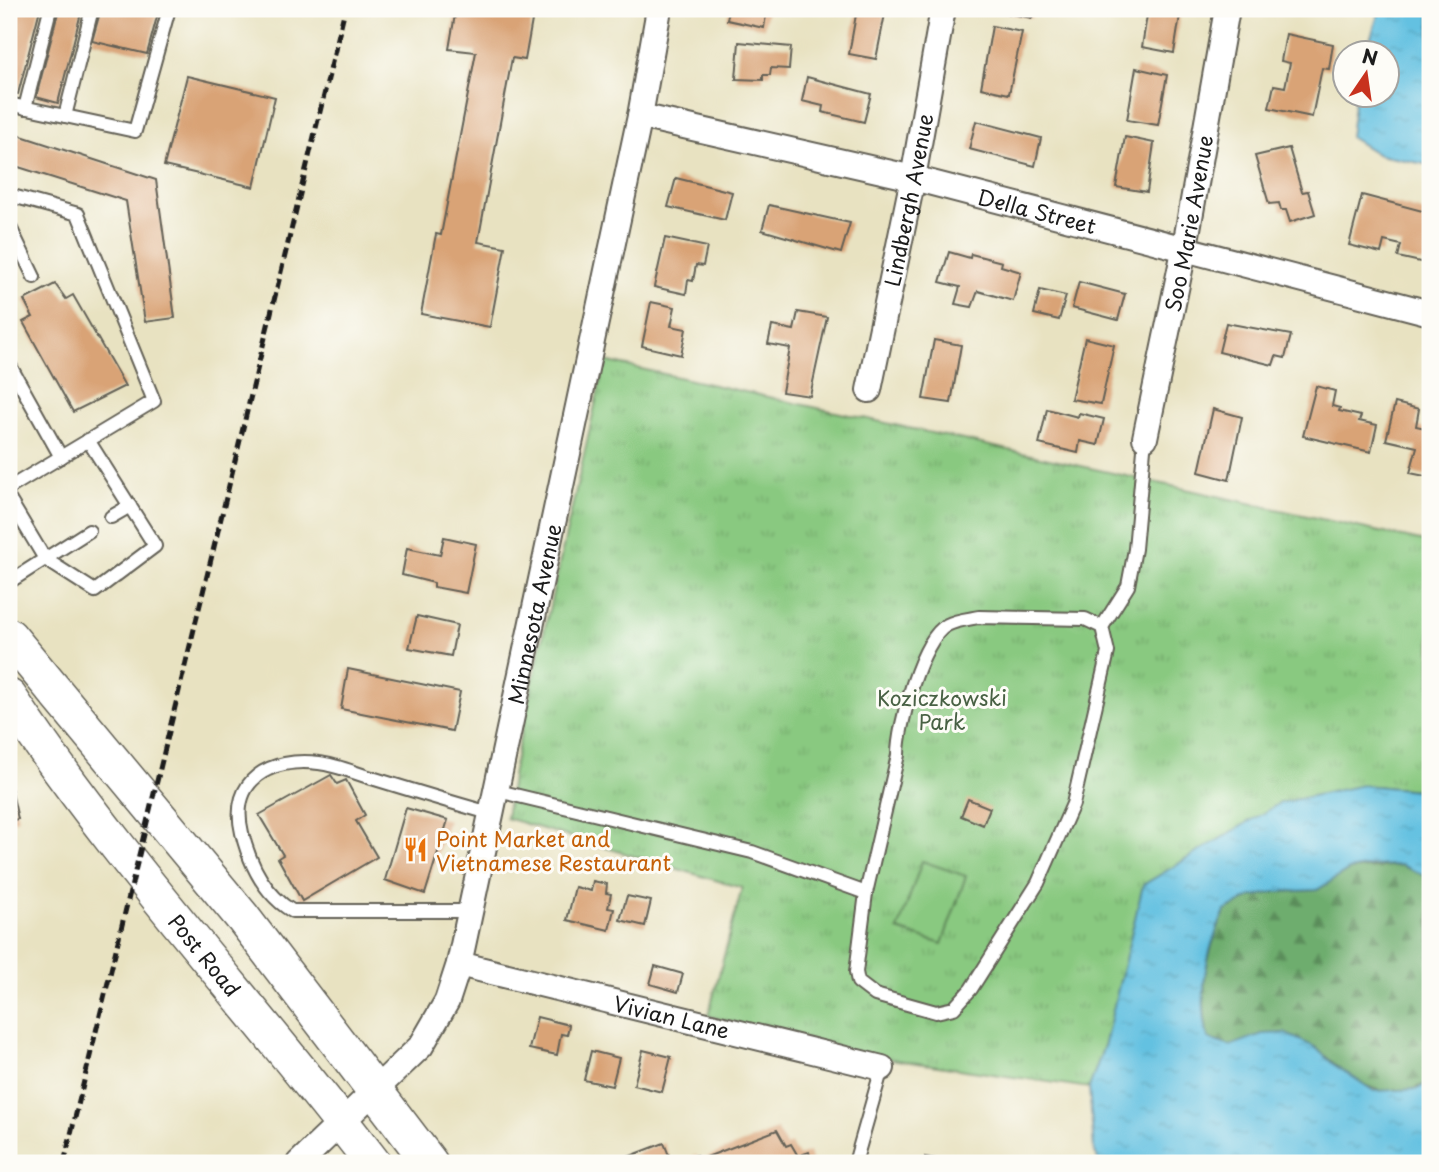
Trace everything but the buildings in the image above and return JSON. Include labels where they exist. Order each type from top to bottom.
[{"type":"main road","points":[[9,636],[243,919],[430,1163]]},
{"type":"main road","name":"Post Road","points":[[9,696],[40,744],[127,860],[181,922],[373,1163]]},
{"type":"street","name":"Minnesota Avenue","points":[[299,1163],[428,1035],[447,1001],[459,964],[640,116],[659,9]]},
{"type":"street","name":"Lindbergh Avenue","points":[[869,390],[913,178],[943,9]]},
{"type":"street","name":"Soo Marie Avenue","points":[[1145,438],[1185,246],[1227,9]]},
{"type":"street","name":"Della Street","points":[[640,116],[913,178],[1185,246],[1430,313]]},
{"type":"street","name":"Vivian Lane","points":[[459,964],[882,1068]]},
{"type":"lane","points":[[25,108],[50,9]]},
{"type":"lane","points":[[65,116],[92,9]]},
{"type":"lane","points":[[9,104],[135,131],[169,9]]},
{"type":"lane","points":[[9,195],[78,214],[154,401],[9,488]]},
{"type":"lane","points":[[9,225],[34,277]]},
{"type":"lane","points":[[9,364],[61,457]]},
{"type":"lane","points":[[1102,627],[1085,619],[1073,618],[979,617],[950,623],[932,638],[898,734],[898,755],[866,893],[856,972],[858,982],[875,995],[936,1012],[954,1008],[971,989],[1038,883],[1073,804],[1108,652],[1102,627],[1128,586],[1135,549],[1145,438]]},
{"type":"lane","points":[[9,499],[45,559],[95,591],[155,546],[88,440]]},
{"type":"lane","points":[[111,517],[130,506]]},
{"type":"lane","points":[[9,582],[89,531]]},
{"type":"lane","points":[[471,911],[342,908],[316,913],[292,911],[274,900],[249,859],[241,828],[242,794],[251,779],[263,769],[319,763],[495,802],[752,852],[866,893]]},
{"type":"lane","points":[[855,1163],[882,1068]]},
{"type":"green space","name":"Koziczkowski Park","points":[[605,361],[1430,543],[1430,791],[1362,785],[1105,1043],[1089,1088],[890,1059],[708,1016],[742,888],[506,818],[513,770]]},
{"type":"green space","points":[[922,861],[966,876],[942,944],[898,930]]},
{"type":"green space","points":[[1401,865],[1430,878],[1430,1081],[1414,1089],[1383,1091],[1354,1079],[1315,1047],[1230,1046],[1208,1039],[1204,989],[1208,958],[1225,911],[1251,897],[1275,892],[1317,890],[1349,870]]},
{"type":"water","points":[[1380,9],[1430,9],[1430,165],[1379,155],[1350,137],[1353,108],[1400,108],[1400,38],[1371,38]]},
{"type":"water","points":[[1362,785],[1430,791],[1430,878],[1401,865],[1371,866],[1349,870],[1317,890],[1275,892],[1251,897],[1225,911],[1212,943],[1205,973],[1204,1005],[1208,1039],[1230,1046],[1262,1034],[1284,1033],[1315,1047],[1333,1064],[1374,1091],[1418,1089],[1430,1081],[1430,1163],[1099,1163],[1094,1149],[1089,1088],[1105,1043],[1143,885],[1280,803]]},
{"type":"railway","points":[[64,1163],[345,9]]},
{"type":"place","name":"Point Market and Vietnamese Restaurant","points":[[416,850]]}]
